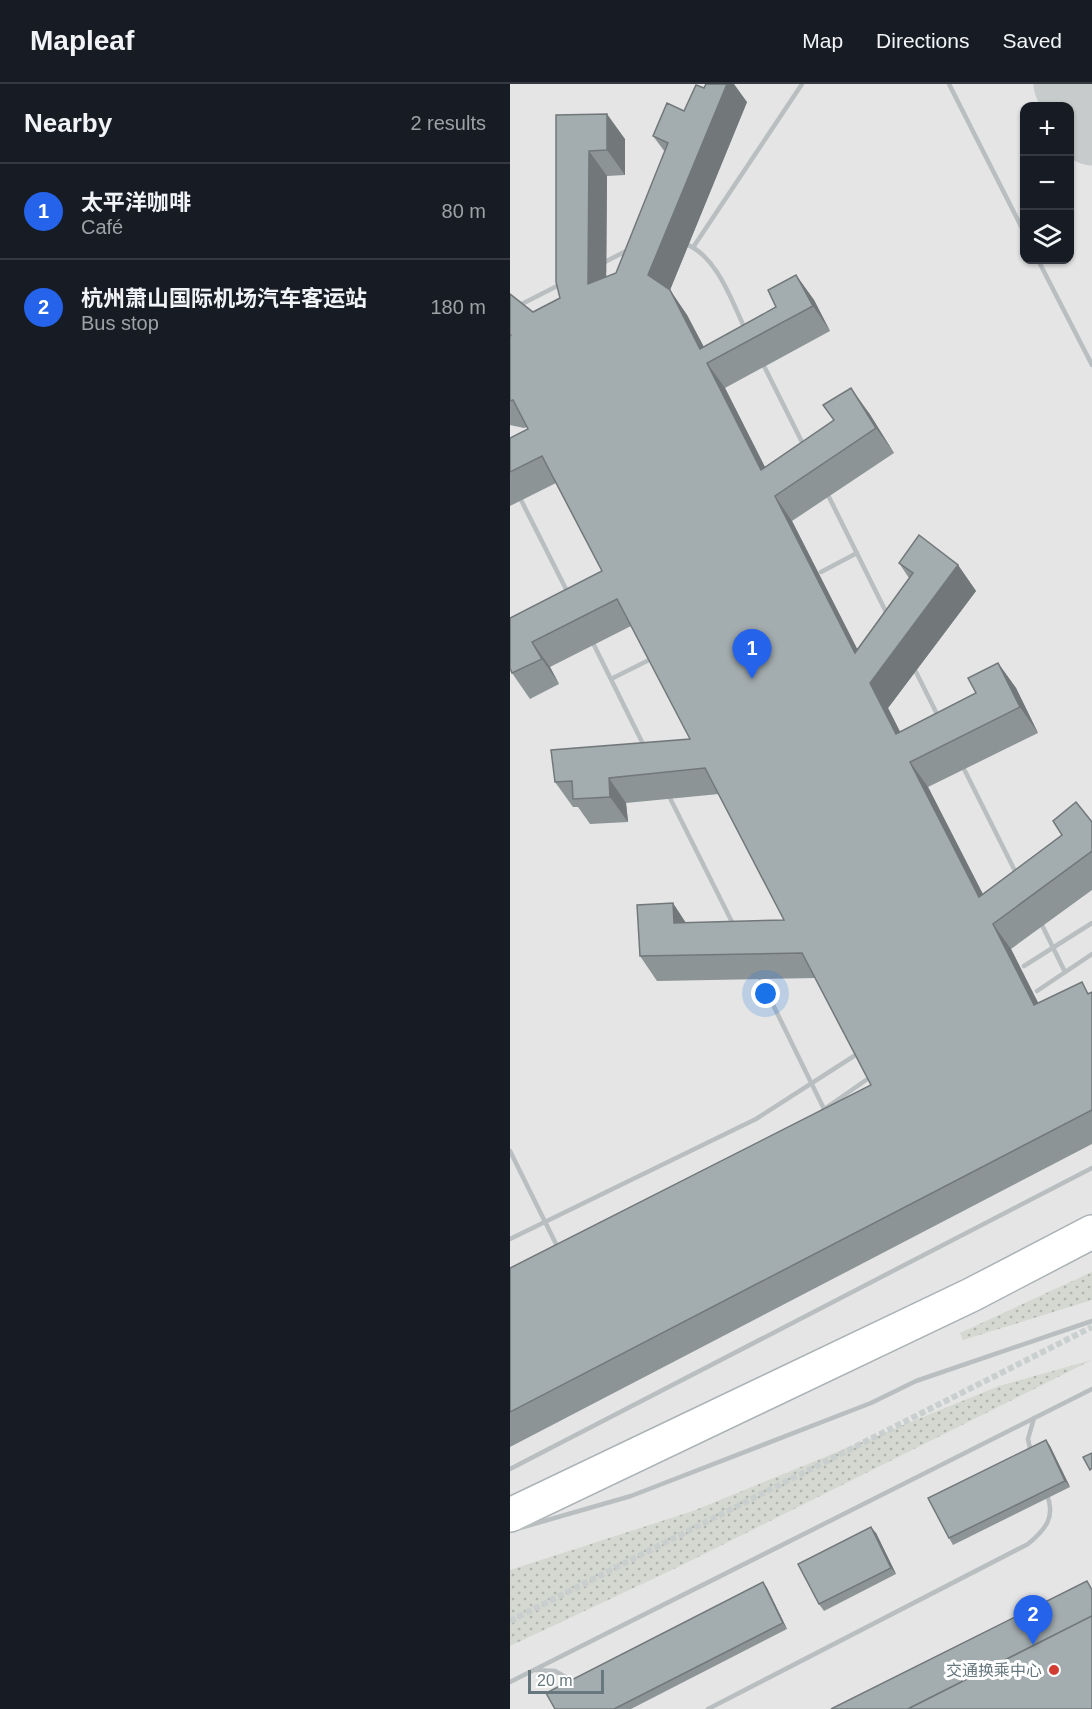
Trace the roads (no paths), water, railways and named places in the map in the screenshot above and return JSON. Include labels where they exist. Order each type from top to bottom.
[{"type":"main road","points":[[510,1515],[971,1295],[1092,1232]]},
{"type":"lane","points":[[694,246],[802,84]]},
{"type":"lane","points":[[949,84],[1020,224]]},
{"type":"lane","points":[[676,241],[694,246],[718,273],[748,335]]},
{"type":"lane","points":[[595,267],[637,246]]},
{"type":"lane","points":[[1040,264],[1092,365]]},
{"type":"lane","points":[[510,310],[563,283]]},
{"type":"lane","points":[[759,356],[805,450]]},
{"type":"lane","points":[[821,481],[889,617]]},
{"type":"lane","points":[[515,488],[574,605]]},
{"type":"lane","points":[[821,572],[857,553]]},
{"type":"lane","points":[[589,637],[648,754]]},
{"type":"lane","points":[[611,679],[649,660]]},
{"type":"lane","points":[[910,660],[942,724]]},
{"type":"lane","points":[[958,756],[1021,883]]},
{"type":"lane","points":[[664,786],[738,935]]},
{"type":"lane","points":[[1037,915],[1065,972]]},
{"type":"lane","points":[[1024,966],[1092,923]]},
{"type":"lane","points":[[1037,991],[1092,954]]},
{"type":"lane","points":[[754,967],[824,1109]]},
{"type":"lane","points":[[510,1239],[756,1119],[854,1056]]},
{"type":"lane","points":[[815,1115],[866,1080]]},
{"type":"lane","points":[[510,1151],[559,1249]]},
{"type":"lane","points":[[510,1469],[1092,1168]]},
{"type":"lane","points":[[549,1254],[569,1244]]},
{"type":"lane","points":[[510,1530],[631,1496],[871,1403],[916,1381],[1092,1321]]},
{"type":"lane","points":[[510,1682],[1091,1390]]},
{"type":"lane","points":[[1033,1461],[1028,1439],[1034,1418]]},
{"type":"lane","points":[[708,1709],[1028,1544],[1046,1529],[1050,1517],[1049,1500],[1045,1490]]},
{"type":"lane","points":[[536,1670],[555,1671],[573,1680],[580,1689]]},
{"type":"tunnel","points":[[510,1621],[1092,1327]]},
{"type":"place","name":"太平洋咖啡","points":[[752,679]]},
{"type":"place","name":"杭州萧山国际机场汽车客运站","points":[[1033,1645]]},
{"type":"place","name":"交通换乘中心","points":[[1054,1670]]}]
